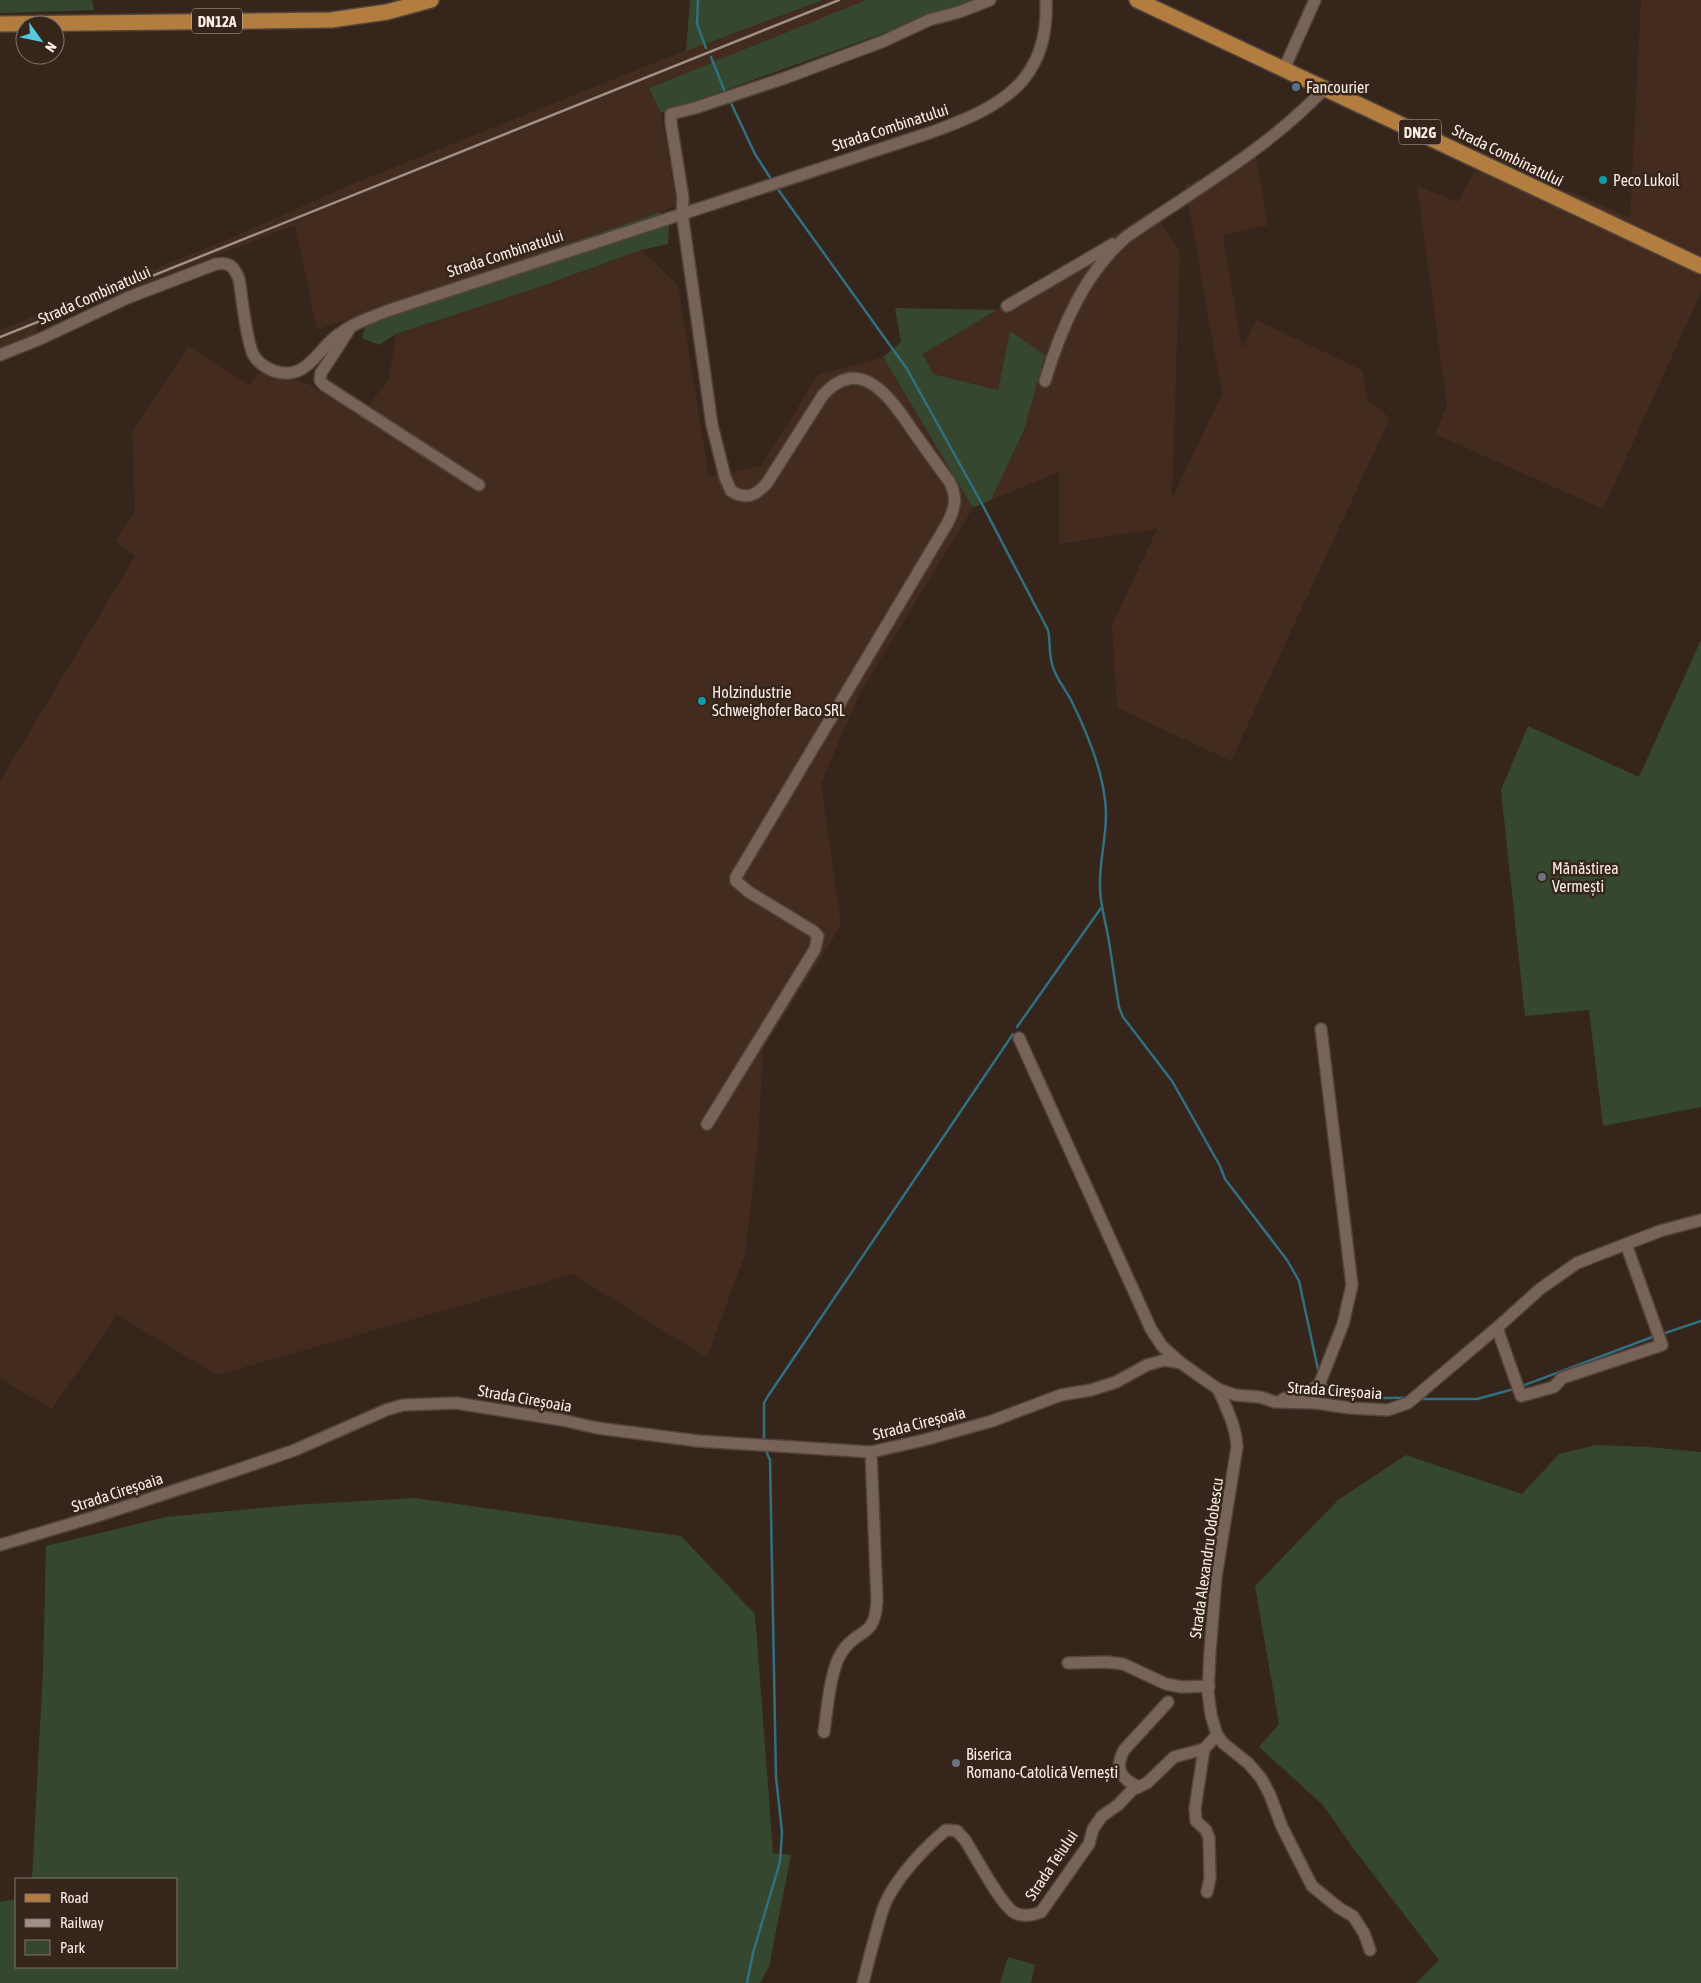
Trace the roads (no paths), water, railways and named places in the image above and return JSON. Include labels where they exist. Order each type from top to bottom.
[{"type":"main road","name":"DN12A","points":[[0,24],[331,20],[387,12],[431,0]]},
{"type":"main road","name":"Strada Combinatului","points":[[1137,0],[1701,266]]},
{"type":"street","points":[[707,1124],[815,949],[818,941],[818,936],[814,931],[749,892],[736,881],[736,877],[947,524],[954,509],[955,494],[948,481],[889,398],[872,384],[852,378],[834,385],[823,395],[767,484],[758,492],[745,496],[731,491],[725,477],[712,425],[682,213],[683,198],[671,114],[695,108],[785,78],[884,41],[929,20],[959,12],[990,0]]},
{"type":"street","points":[[1284,69],[1315,0]]},
{"type":"street","name":"Strada Combinatului","points":[[0,355],[127,298],[224,262],[231,264],[236,270],[239,279],[254,355],[269,369],[283,373],[305,368],[332,339],[352,325],[387,311],[973,117],[996,104],[1018,86],[1031,68],[1040,51],[1044,36],[1048,3]]},
{"type":"street","points":[[1007,306],[1126,237],[1206,183],[1301,112],[1324,88]]},
{"type":"street","points":[[1045,380],[1062,330],[1078,298],[1104,259],[1126,237]]},
{"type":"street","points":[[352,325],[321,373],[320,380],[324,385],[479,485]]},
{"type":"street","points":[[1275,1402],[1311,1390],[1319,1385],[1343,1324],[1352,1285],[1321,1029]]},
{"type":"street","points":[[1019,1038],[1151,1329],[1162,1346],[1181,1363]]},
{"type":"street","name":"Strada Cireșoaia","points":[[0,1545],[97,1516],[295,1450],[386,1410],[403,1405],[456,1403],[562,1420],[598,1428],[698,1441],[872,1452],[992,1421],[1061,1395],[1091,1390],[1116,1382],[1147,1365],[1165,1360],[1181,1363],[1218,1389],[1234,1395],[1260,1397],[1275,1402],[1350,1408],[1394,1409],[1408,1403],[1540,1289],[1577,1263],[1660,1231],[1701,1220]]},
{"type":"street","points":[[1497,1328],[1521,1396],[1554,1387],[1562,1378],[1662,1345],[1626,1244]]},
{"type":"street","name":"Strada Alexandru Odobescu","points":[[1217,1735],[1211,1715],[1208,1686],[1216,1576],[1237,1447],[1237,1436],[1230,1414],[1218,1389]]},
{"type":"street","points":[[824,1732],[829,1697],[841,1653],[848,1644],[869,1629],[876,1617],[872,1452]]},
{"type":"street","points":[[1068,1663],[1107,1662],[1123,1664],[1166,1684],[1182,1687],[1208,1686]]},
{"type":"street","points":[[1139,1787],[1124,1779],[1120,1774],[1120,1757],[1124,1750],[1168,1702]]},
{"type":"street","points":[[1217,1735],[1223,1743],[1248,1763],[1261,1778],[1270,1795],[1282,1827],[1312,1886],[1339,1908],[1353,1916],[1364,1933],[1370,1950]]},
{"type":"street","name":"Strada Teiului","points":[[863,1983],[882,1911],[898,1882],[928,1846],[946,1830],[957,1831],[965,1840],[1004,1904],[1016,1914],[1032,1916],[1041,1912],[1089,1844],[1093,1829],[1102,1816],[1118,1805],[1132,1790],[1147,1783],[1174,1757],[1204,1748],[1217,1735]]},
{"type":"street","points":[[1204,1748],[1195,1808],[1196,1821],[1206,1830],[1209,1838],[1210,1878],[1207,1892]]},
{"type":"waterway","points":[[698,0],[697,24],[706,48]]},
{"type":"waterway","points":[[711,57],[725,92]]},
{"type":"waterway","points":[[730,101],[755,154],[771,179]]},
{"type":"waterway","points":[[777,188],[907,369],[982,504],[1048,630],[1052,665],[1071,700],[1087,736],[1103,787],[1106,822],[1100,893],[1119,1007],[1123,1017],[1172,1081],[1220,1166],[1225,1179],[1287,1260],[1299,1281],[1319,1374]]},
{"type":"waterway","points":[[1017,1027],[1101,908]]},
{"type":"waterway","points":[[764,1442],[764,1403],[768,1396],[1013,1034]]},
{"type":"waterway","points":[[1662,1334],[1701,1321]]},
{"type":"waterway","points":[[1522,1386],[1655,1336]]},
{"type":"waterway","points":[[1325,1383],[1331,1389],[1351,1396],[1406,1398]]},
{"type":"waterway","points":[[1421,1399],[1477,1399],[1514,1389]]},
{"type":"waterway","points":[[747,1983],[753,1953],[780,1862],[782,1832],[776,1777],[770,1460],[766,1451]]},
{"type":"railway","points":[[0,337],[839,0]]},
{"type":"place","name":"Fancourier","points":[[1296,87]]},
{"type":"place","name":"Peco Lukoil","points":[[1603,180]]},
{"type":"place","name":"Holzindustrie Schweighofer Baco SRL","points":[[702,701]]},
{"type":"place","name":"Mănăstirea Vermești","points":[[1542,877]]},
{"type":"place","name":"Biserica Romano-Catolică Vernești","points":[[956,1763]]}]
